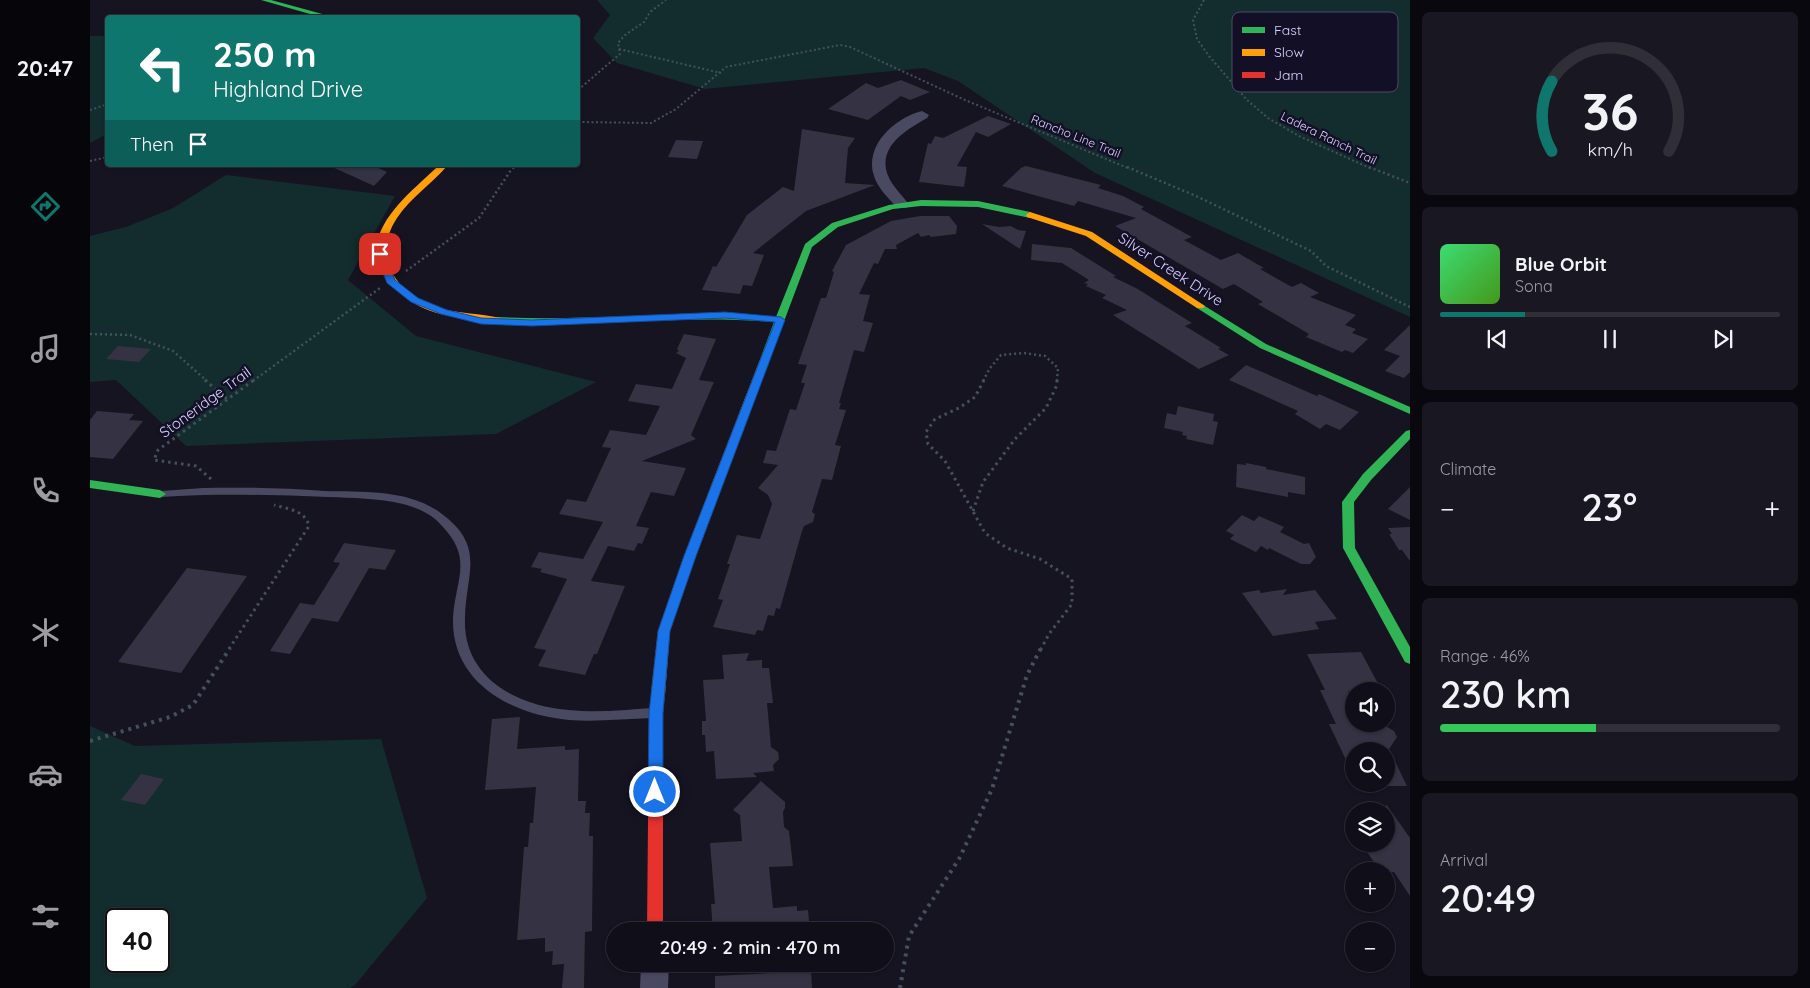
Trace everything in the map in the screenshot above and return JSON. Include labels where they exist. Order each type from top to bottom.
[{"type":"street","points":[[264,0],[322,15]]},
{"type":"street","points":[[902,205],[881,177],[878,156],[884,141],[900,128],[922,115]]},
{"type":"street","points":[[442,167],[393,219],[384,235],[380,254],[390,281],[415,300],[444,312],[481,321],[532,323],[725,315],[781,320]]},
{"type":"street","name":"Silver Creek Drive","points":[[655,922],[656,713],[664,631],[690,556],[808,246],[835,224],[902,205],[949,201],[1000,206],[1061,223],[1089,234],[1263,346],[1410,411]]},
{"type":"street","points":[[1410,433],[1367,477],[1348,502],[1349,548],[1410,659]]},
{"type":"street","points":[[90,484],[160,494]]},
{"type":"street","points":[[654,988],[655,972]]},
{"type":"lane","points":[[160,494],[232,490],[382,497],[414,503],[434,512],[447,524],[462,543],[468,562],[458,617],[459,637],[469,662],[487,686],[522,704],[568,715],[656,713]]},
{"type":"path","points":[[580,88],[620,54],[618,43],[625,35],[644,22],[650,12],[666,0]]},
{"type":"path","name":"Ladera Ranch Trail","points":[[1204,0],[1193,18],[1193,28],[1197,40],[1232,82]]},
{"type":"path","name":"Rancho Line Trail","points":[[580,122],[651,123],[676,109],[726,68],[840,44],[966,100],[1196,196],[1311,250],[1326,266],[1410,307]]},
{"type":"path","points":[[619,49],[720,73]]},
{"type":"path","name":"Ladera Ranch Trail","points":[[1241,92],[1256,108],[1296,134],[1365,166],[1410,183]]},
{"type":"path","points":[[90,110],[105,105]]},
{"type":"path","points":[[90,161],[105,157]]},
{"type":"path","name":"Stoneridge Trail","points":[[232,490],[210,478],[196,466],[154,460],[158,450],[479,218],[514,167]]},
{"type":"path","points":[[90,334],[130,335],[173,351],[227,399]]},
{"type":"path","points":[[900,988],[909,936],[959,859],[992,789],[1027,675],[1049,634],[1072,604],[1072,579],[1040,559],[1007,548],[985,533],[945,461],[928,444],[926,432],[935,420],[959,408],[974,397],[990,368],[1001,355],[1024,353],[1045,356],[1058,368],[1056,385],[1046,408],[1015,439],[983,482],[973,511]]},
{"type":"path","points":[[90,742],[170,717],[193,705],[309,526],[307,518],[300,513],[264,502]]},
{"type":"green space","points":[[597,0],[1410,0],[1410,317],[1095,173],[958,81],[924,68],[705,89],[617,63],[593,38],[610,15]]},
{"type":"green space","points":[[90,36],[105,36],[105,135],[90,143]]},
{"type":"green space","points":[[226,175],[395,196],[348,280],[416,336],[596,382],[496,434],[186,446],[116,380],[90,382],[90,236],[126,227],[173,208]]},
{"type":"green space","points":[[90,726],[135,746],[381,739],[427,898],[355,985],[350,988],[90,988]]},
{"type":"building","points":[[901,80],[930,92],[910,100],[901,96],[868,120],[828,109],[866,83],[878,88]]},
{"type":"building","points":[[988,116],[1011,124],[988,137],[976,132],[957,166],[967,167],[964,187],[919,182],[928,143],[931,144],[935,136],[943,138]]},
{"type":"building","points":[[802,129],[855,138],[848,148],[845,183],[875,185],[806,211],[753,253],[764,255],[752,286],[743,285],[740,294],[702,290],[713,266],[716,267],[747,215],[783,187],[794,191]]},
{"type":"building","points":[[676,140],[703,141],[697,159],[668,157]]},
{"type":"building","points":[[1026,166],[1101,185],[1098,188],[1123,196],[1144,207],[1141,209],[1192,237],[1184,240],[1221,260],[1238,253],[1264,268],[1260,269],[1292,287],[1301,283],[1319,293],[1310,297],[1356,315],[1345,325],[1356,329],[1352,333],[1368,339],[1353,353],[1345,350],[1342,352],[1306,337],[1309,334],[1258,304],[1263,302],[1234,284],[1223,289],[1115,226],[1136,218],[1078,201],[1074,206],[1002,186],[1021,168]]},
{"type":"building","points":[[332,167],[376,167],[387,172],[374,186]]},
{"type":"building","points":[[920,216],[949,216],[957,226],[956,234],[921,237],[918,233],[896,245],[897,249],[885,249],[878,264],[874,263],[859,294],[870,295],[863,321],[873,323],[864,352],[854,350],[839,403],[841,403],[839,409],[846,410],[835,445],[841,446],[832,480],[822,479],[812,512],[815,514],[813,522],[804,526],[802,531],[780,609],[776,608],[774,616],[768,615],[763,631],[757,630],[755,635],[713,627],[723,600],[718,599],[730,564],[727,564],[737,535],[760,539],[772,504],[768,495],[758,488],[778,465],[763,463],[767,450],[776,451],[790,409],[796,410],[805,383],[801,383],[807,365],[798,364],[821,298],[826,298],[834,272],[832,271],[846,245],[891,221]]},
{"type":"building","points":[[982,224],[999,227],[1011,226],[1018,230],[1026,231],[1020,249]]},
{"type":"building","points":[[1032,244],[1071,248],[1116,276],[1113,277],[1136,288],[1192,323],[1185,326],[1229,355],[1199,369],[1113,315],[1127,310],[1102,298],[1106,295],[1086,286],[1088,284],[1084,283],[1089,280],[1062,263],[1031,260]]},
{"type":"building","points":[[1410,325],[1410,372],[1404,378],[1385,371],[1400,356],[1384,350]]},
{"type":"building","points":[[684,334],[716,339],[699,380],[714,382],[691,435],[696,439],[642,461],[686,468],[674,496],[651,492],[636,526],[649,528],[642,544],[638,543],[634,551],[608,546],[591,581],[625,586],[597,654],[594,654],[585,675],[538,666],[546,650],[534,648],[567,579],[540,572],[542,569],[531,567],[539,552],[583,559],[603,522],[559,514],[567,499],[586,502],[611,448],[602,447],[610,430],[646,435],[660,406],[628,401],[636,384],[672,389],[686,358],[676,353],[679,351],[677,349]]},
{"type":"building","points":[[118,346],[151,349],[139,362],[106,359]]},
{"type":"building","points":[[1246,365],[1359,412],[1340,430],[1326,424],[1320,429],[1295,414],[1298,411],[1229,380]]},
{"type":"building","points":[[1178,406],[1214,414],[1213,421],[1218,422],[1213,445],[1186,439],[1187,436],[1182,435],[1183,432],[1164,428],[1167,413],[1176,415]]},
{"type":"building","points":[[97,411],[134,414],[129,420],[143,421],[113,459],[90,457],[90,420]]},
{"type":"building","points":[[1246,463],[1305,477],[1305,495],[1288,492],[1288,497],[1236,487],[1237,464],[1246,465]]},
{"type":"building","points":[[1410,487],[1410,520],[1388,509]]},
{"type":"building","points":[[1242,515],[1254,521],[1259,516],[1284,527],[1280,532],[1304,544],[1309,543],[1316,557],[1310,564],[1301,564],[1269,548],[1268,550],[1261,546],[1256,552],[1230,539],[1234,535],[1226,531]]},
{"type":"building","points":[[1410,527],[1410,561],[1402,550],[1399,550],[1389,534],[1392,534],[1388,528]]},
{"type":"building","points":[[344,543],[396,550],[385,570],[369,568],[338,622],[312,618],[290,654],[270,651],[300,603],[314,605],[340,563],[333,562]]},
{"type":"building","points":[[187,568],[247,576],[181,673],[118,662]]},
{"type":"building","points":[[1287,589],[1283,595],[1315,590],[1337,619],[1315,622],[1319,629],[1273,636],[1242,593],[1259,590],[1261,593]]},
{"type":"building","points":[[1361,652],[1377,682],[1345,682],[1345,732],[1394,732],[1397,737],[1394,742],[1345,742],[1345,758],[1329,724],[1336,724],[1320,690],[1325,690],[1307,654]]},
{"type":"building","points":[[749,653],[746,661],[762,660],[762,668],[769,668],[773,703],[767,703],[771,747],[778,752],[779,759],[773,765],[774,771],[753,773],[757,777],[716,779],[714,751],[706,752],[705,735],[702,735],[702,721],[706,721],[703,680],[724,679],[722,655]]},
{"type":"building","points":[[520,717],[517,749],[565,746],[565,750],[579,749],[578,801],[586,801],[585,813],[590,813],[589,836],[593,836],[592,931],[585,932],[584,988],[562,988],[564,964],[552,965],[553,951],[545,952],[545,938],[517,940],[524,847],[528,847],[530,823],[533,823],[536,787],[485,790],[492,719]]},
{"type":"building","points":[[1395,761],[1407,786],[1395,786]]},
{"type":"building","points":[[141,774],[164,779],[145,805],[121,800]]},
{"type":"building","points":[[761,781],[785,802],[783,812],[784,827],[789,831],[793,866],[769,867],[773,908],[797,906],[797,911],[808,910],[809,922],[712,922],[711,904],[715,904],[710,843],[742,841],[740,815],[733,810]]},
{"type":"building","points":[[1395,817],[1410,838],[1410,896],[1395,874],[1395,862],[1374,862],[1367,852],[1395,852]]},
{"type":"building","points":[[811,972],[812,988],[715,988],[715,976]]},
{"type":"traffic: fast","points":[[264,0],[322,15]]},
{"type":"traffic: fast","points":[[764,362],[808,246],[835,225],[892,207],[921,203],[978,204],[1030,215]]},
{"type":"traffic: fast","points":[[1200,306],[1263,346],[1410,411]]},
{"type":"traffic: fast","points":[[497,320],[568,322],[710,316],[781,320]]},
{"type":"traffic: fast","points":[[1410,433],[1367,477],[1348,502],[1349,548],[1410,659]]},
{"type":"traffic: fast","points":[[90,484],[160,494]]},
{"type":"traffic: slow","points":[[442,167],[409,198],[394,217],[383,238],[381,248],[383,264],[400,289],[425,306],[474,318],[497,320]]},
{"type":"traffic: slow","points":[[1030,215],[1089,234],[1200,306]]},
{"type":"traffic: slow","points":[[658,694],[664,631],[690,556],[764,362]]},
{"type":"traffic: jam","points":[[655,922],[656,713],[658,694]]},
{"type":"route","points":[[380,254],[390,281],[415,300],[444,312],[481,321],[532,323],[725,315],[781,320],[690,556],[664,631],[656,713],[655,792]]}]
